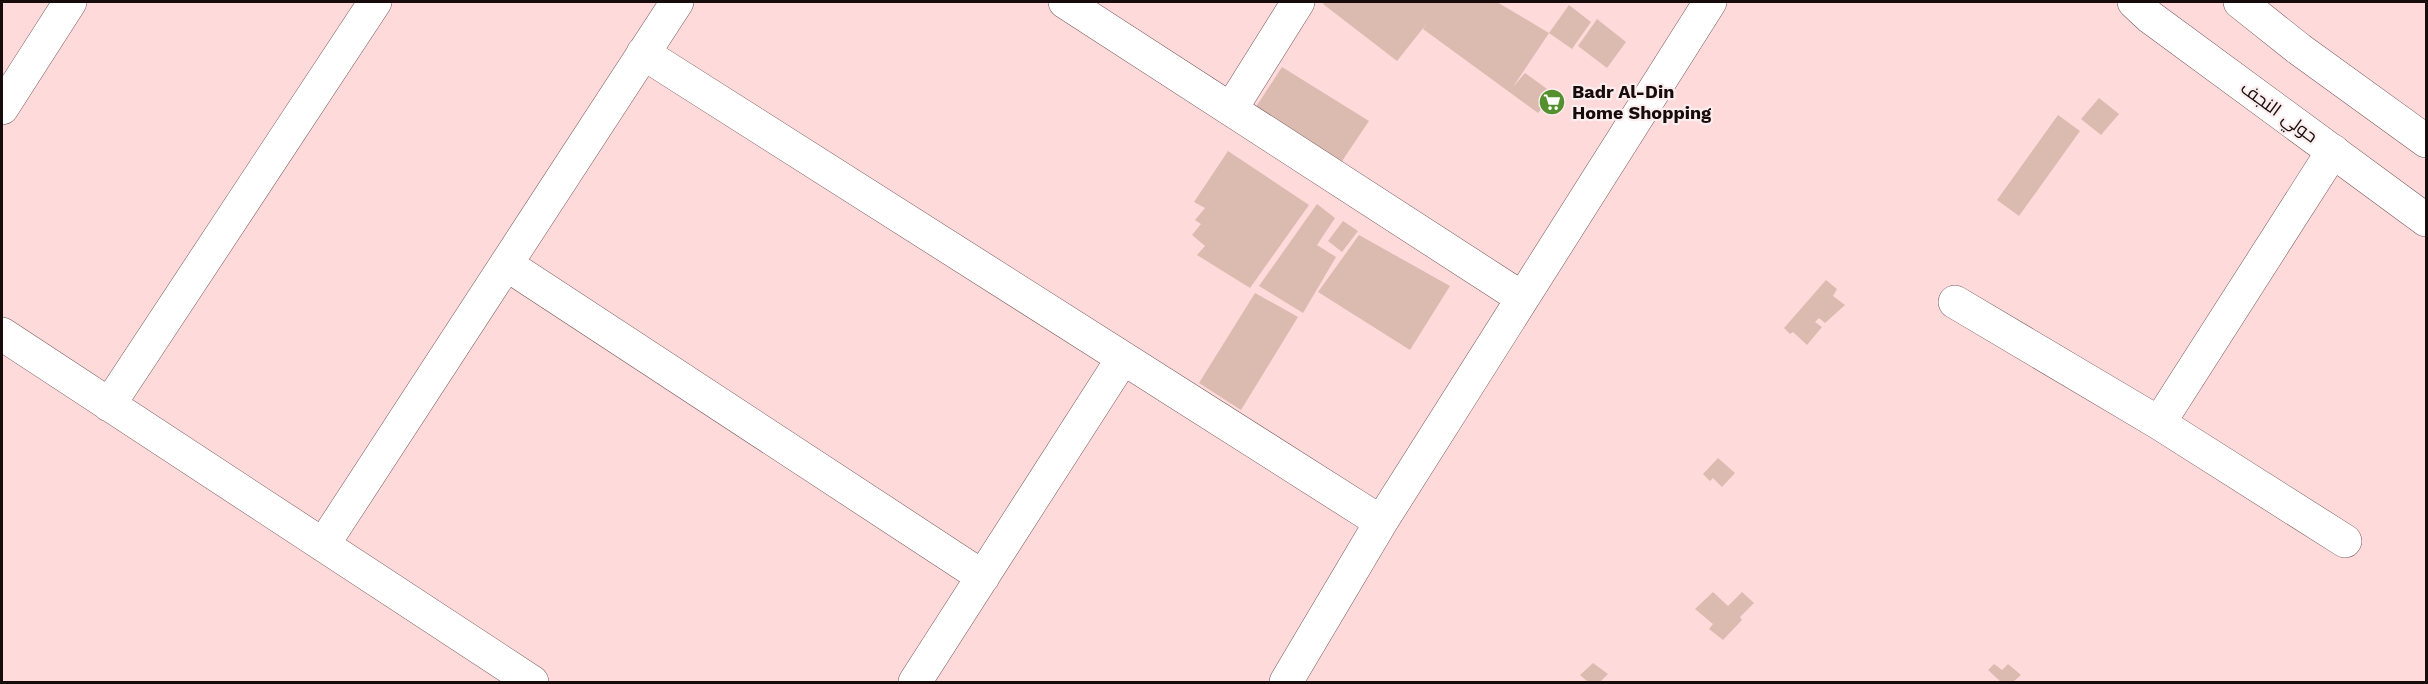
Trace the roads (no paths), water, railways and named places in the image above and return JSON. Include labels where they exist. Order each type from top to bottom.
[{"type":"street","points":[[2,108],[70,2]]},
{"type":"street","points":[[109,405],[375,2]]},
{"type":"street","points":[[323,545],[677,2]]},
{"type":"street","points":[[1065,2],[1522,298]]},
{"type":"street","points":[[1232,110],[1298,2]]},
{"type":"street","points":[[1286,682],[1381,522],[1710,2]]},
{"type":"street","name":"حولي النجف","points":[[2134,2],[2150,17],[2427,220]]},
{"type":"street","points":[[2240,2],[2299,50],[2427,141]]},
{"type":"street","points":[[643,53],[1381,522]]},
{"type":"street","points":[[2159,423],[2332,151]]},
{"type":"street","points":[[506,264],[983,578]]},
{"type":"street","points":[[1955,302],[2159,423],[2345,541]]},
{"type":"street","points":[[2,334],[532,682]]},
{"type":"street","points":[[915,682],[1123,358]]},
{"type":"place","name":"Badr Al-Din Home Shopping","points":[[1552,102]]}]
